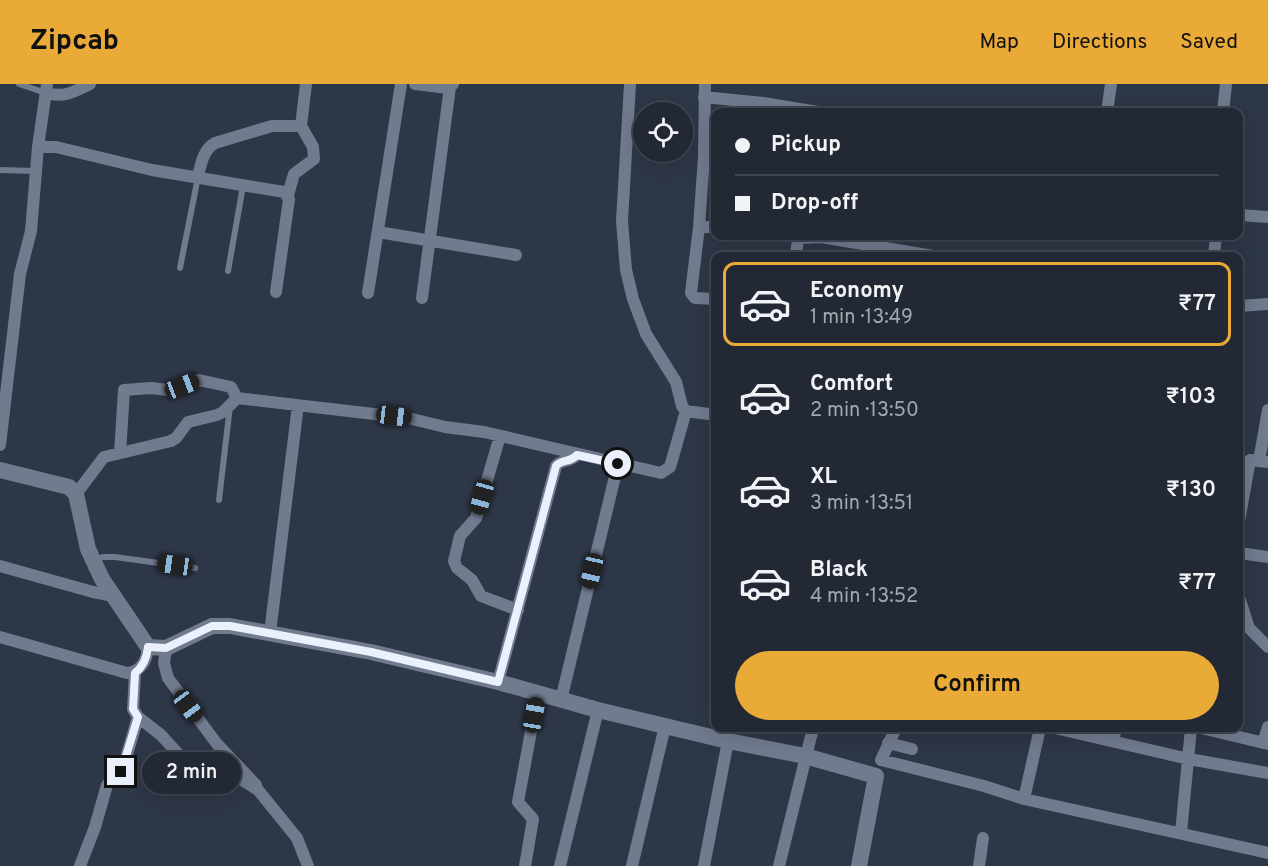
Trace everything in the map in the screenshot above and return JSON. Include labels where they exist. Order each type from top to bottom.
[{"type":"main road","points":[[0,470],[69,487],[75,494],[88,549],[102,579],[148,647],[166,648],[212,626],[230,626],[371,652],[728,741],[879,768],[859,866]]},
{"type":"street","points":[[0,446],[20,274],[33,214],[35,171],[46,88],[58,96],[71,94],[90,84]]},
{"type":"street","points":[[276,292],[288,195],[294,174],[314,159],[313,147],[300,126],[306,84]]},
{"type":"street","points":[[368,293],[401,84]]},
{"type":"street","points":[[415,84],[452,86],[422,298]]},
{"type":"street","points":[[630,84],[622,221],[626,270],[633,299],[646,334],[676,382],[682,406],[686,411],[711,414]]},
{"type":"street","points":[[705,84],[704,97],[710,158],[691,293],[695,298],[711,299]]},
{"type":"street","points":[[1108,108],[1111,84]]},
{"type":"street","points":[[1223,108],[1226,84]]},
{"type":"street","points":[[704,97],[794,108]]},
{"type":"street","points":[[198,176],[205,152],[208,146],[214,143],[272,126],[300,126]]},
{"type":"street","points":[[38,147],[56,147],[152,170],[277,190],[288,195]]},
{"type":"street","points":[[1243,215],[1268,217]]},
{"type":"street","points":[[699,227],[711,227]]},
{"type":"street","points":[[378,232],[516,255]]},
{"type":"street","points":[[835,240],[872,251]]},
{"type":"street","points":[[1243,306],[1268,304]]},
{"type":"street","points":[[120,453],[124,390],[151,388],[168,390],[199,380],[231,387],[234,400]]},
{"type":"street","points":[[234,400],[408,418],[429,424],[500,436],[661,473],[670,467],[686,411]]},
{"type":"street","points":[[75,494],[104,457],[171,441],[188,422],[224,412],[234,400]]},
{"type":"street","points":[[270,633],[298,405]]},
{"type":"street","points":[[1243,505],[1268,411]]},
{"type":"street","points":[[500,436],[476,518],[460,536],[454,561],[457,568],[471,580],[481,596],[518,610]]},
{"type":"street","points":[[498,682],[556,466],[560,461],[572,459],[577,455]]},
{"type":"street","points":[[561,700],[618,464]]},
{"type":"street","points":[[1243,554],[1268,557]]},
{"type":"street","points":[[0,566],[114,596]]},
{"type":"street","points":[[1244,628],[1268,647]]},
{"type":"street","points":[[0,637],[127,673],[135,673],[139,670],[148,647]]},
{"type":"street","points":[[166,648],[164,663],[168,678],[217,744],[255,782],[258,790],[297,838],[308,866]]},
{"type":"street","points":[[135,673],[133,709],[138,717],[161,735],[190,767],[239,778],[258,790]]},
{"type":"street","points":[[525,866],[533,819],[518,802],[538,693]]},
{"type":"street","points":[[560,866],[598,710]]},
{"type":"street","points":[[80,866],[95,827],[107,785],[123,768],[138,717]]},
{"type":"street","points":[[632,866],[665,726]]},
{"type":"street","points":[[1235,732],[1265,744],[1268,727]]},
{"type":"street","points":[[779,866],[812,732]]},
{"type":"street","points":[[894,732],[879,768],[984,786],[1024,799],[1268,853]]},
{"type":"street","points":[[1024,799],[1039,732]]},
{"type":"street","points":[[1073,732],[1189,759],[1268,773]]},
{"type":"street","points":[[1113,741],[1115,732]]},
{"type":"street","points":[[1181,833],[1191,732]]},
{"type":"street","points":[[704,866],[728,741]]},
{"type":"street","points":[[888,743],[912,749]]},
{"type":"street","points":[[979,866],[983,838]]},
{"type":"lane","points":[[19,84],[46,88]]},
{"type":"lane","points":[[0,170],[35,171]]},
{"type":"lane","points":[[180,268],[198,176]]},
{"type":"lane","points":[[228,271],[243,186]]},
{"type":"lane","points":[[219,500],[234,400]]},
{"type":"lane","points":[[93,560],[115,556],[195,568]]},
{"type":"route","points":[[121,772],[138,717],[133,709],[132,696],[135,673],[146,657],[148,647],[166,648],[212,626],[230,626],[371,652],[498,682],[556,466],[560,461],[568,461],[577,455],[618,464]]}]
